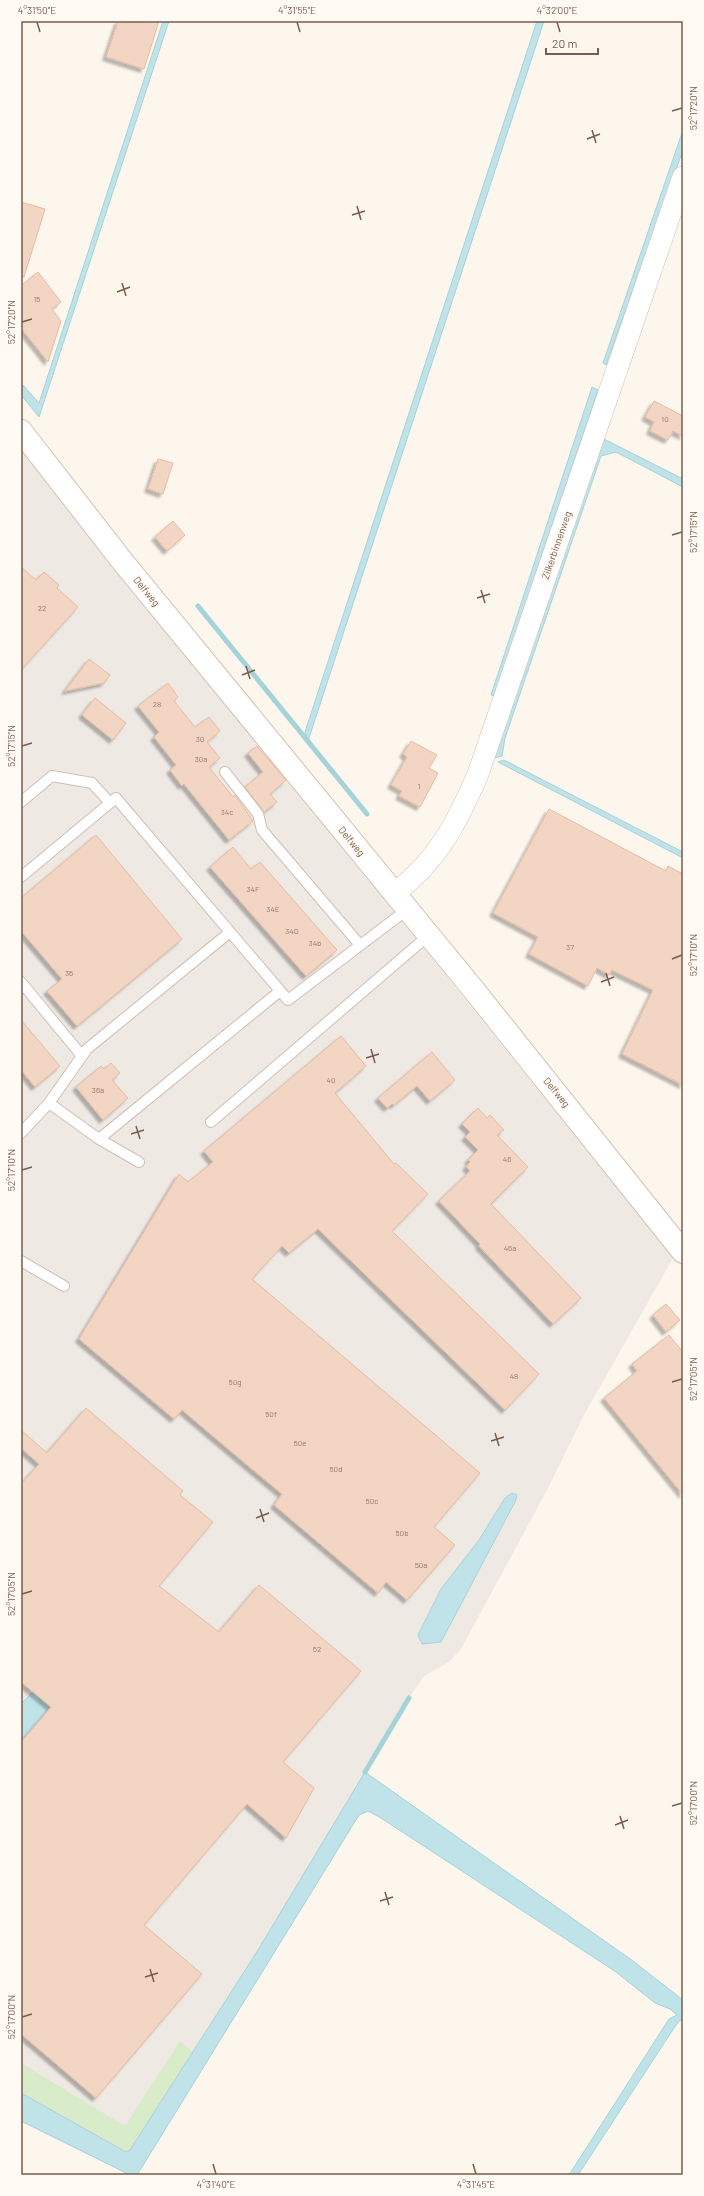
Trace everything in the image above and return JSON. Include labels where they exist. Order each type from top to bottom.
[{"type":"main road","name":"Delfweg","points":[[21,430],[123,562],[430,935],[683,1252]]},
{"type":"street","name":"Zilkerbinnenweg","points":[[402,901],[458,820],[478,774],[683,178]]},
{"type":"lane","points":[[225,772],[258,814],[262,830],[360,945]]},
{"type":"lane","points":[[21,802],[52,776],[92,783],[110,803]]},
{"type":"lane","points":[[21,877],[116,798],[288,1000],[360,945],[402,901]]},
{"type":"lane","points":[[21,1133],[49,1104],[87,1049],[230,932]]},
{"type":"lane","points":[[210,1122],[430,935]]},
{"type":"lane","points":[[21,982],[82,1056]]},
{"type":"lane","points":[[99,1139],[280,991]]},
{"type":"lane","points":[[49,1104],[99,1139],[139,1162]]},
{"type":"lane","points":[[21,1261],[64,1286]]},
{"type":"shaded area","points":[[21,447],[673,1258],[584,1415],[546,1492],[461,1649],[449,1662],[424,1676],[409,1698],[295,1891],[130,2150],[21,2093],[21,1742],[51,1707],[33,1692],[21,1704]]},
{"type":"green space","points":[[180,2041],[193,2052],[130,2150],[126,2152],[21,2093],[21,2063],[125,2126]]},
{"type":"water","points":[[163,21],[169,21],[39,417],[21,395],[21,385],[22,384],[39,403]]},
{"type":"water","points":[[537,21],[544,21],[308,741],[305,732]]},
{"type":"water","points":[[683,130],[683,150],[606,365],[603,363]]},
{"type":"water","points":[[592,387],[598,390],[494,696],[491,695]]},
{"type":"water","points":[[604,439],[683,479],[683,487],[616,452],[601,456],[505,738],[502,756],[494,758]]},
{"type":"water","points":[[504,760],[683,852],[683,858],[498,762]]},
{"type":"water","points":[[512,1493],[517,1495],[516,1500],[441,1642],[422,1644],[418,1635],[441,1589],[479,1540],[505,1498]]},
{"type":"water","points":[[33,1692],[51,1707],[21,1742],[21,1704]]},
{"type":"water","points":[[365,1772],[633,1961],[683,2000],[683,2022],[680,2020],[674,2028],[578,2175],[569,2175],[669,2019],[677,2015],[670,2009],[655,2003],[616,1972],[381,1818],[368,1811],[359,1815],[137,2175],[130,2175],[21,2121],[21,2093],[126,2152],[130,2150],[258,1950]]},
{"type":"building","points":[[118,21],[159,21],[144,69],[106,57]]},
{"type":"building","points":[[21,202],[45,209],[24,277],[21,276]]},
{"type":"building","points":[[38,272],[61,302],[52,309],[61,321],[48,362],[21,328],[21,286]]},
{"type":"building","points":[[654,401],[683,416],[683,436],[673,431],[668,440],[650,431],[654,422],[645,417]]},
{"type":"building","points":[[158,459],[173,463],[163,494],[148,489]]},
{"type":"building","points":[[173,521],[185,535],[167,551],[155,537]]},
{"type":"building","points":[[21,567],[36,580],[44,572],[59,585],[57,588],[78,607],[21,670]]},
{"type":"building","points":[[89,659],[110,675],[104,683],[65,691]]},
{"type":"building","points":[[168,683],[178,697],[174,701],[195,727],[209,717],[220,731],[207,742],[220,758],[209,767],[233,797],[235,795],[253,821],[229,840],[184,784],[182,786],[170,770],[176,765],[154,737],[159,732],[138,706]]},
{"type":"building","points":[[95,698],[126,723],[113,740],[82,715]]},
{"type":"building","points":[[411,741],[437,755],[429,768],[438,773],[420,807],[399,796],[402,791],[391,785],[407,757],[403,754]]},
{"type":"building","points":[[257,746],[286,780],[270,794],[277,802],[264,812],[245,787],[263,772],[248,753]]},
{"type":"building","points":[[549,809],[666,871],[668,866],[683,874],[683,1085],[622,1054],[653,990],[612,970],[609,975],[597,968],[588,986],[529,954],[538,937],[493,913]]},
{"type":"building","points":[[96,835],[182,939],[77,1026],[47,991],[62,979],[21,931],[21,898]]},
{"type":"building","points":[[233,847],[251,869],[260,862],[337,950],[306,976],[210,867]]},
{"type":"building","points":[[21,1020],[60,1066],[35,1087],[21,1070]]},
{"type":"building","points":[[341,1036],[366,1066],[335,1093],[394,1164],[396,1163],[428,1194],[392,1231],[539,1374],[505,1410],[318,1229],[289,1253],[282,1246],[252,1279],[480,1473],[434,1527],[455,1545],[407,1600],[386,1582],[378,1593],[274,1505],[282,1494],[182,1410],[174,1419],[79,1339],[179,1174],[188,1182],[213,1162],[204,1151]]},
{"type":"building","points":[[432,1052],[455,1080],[430,1101],[417,1086],[394,1105],[392,1104],[387,1108],[378,1098]]},
{"type":"building","points":[[111,1063],[120,1073],[112,1080],[128,1098],[103,1120],[76,1087],[101,1066],[104,1069]]},
{"type":"building","points":[[478,1108],[487,1118],[490,1115],[504,1130],[497,1135],[528,1167],[491,1204],[581,1298],[553,1324],[479,1246],[480,1244],[439,1201],[470,1171],[466,1167],[470,1162],[468,1160],[478,1150],[465,1137],[470,1132],[462,1124]]},
{"type":"building","points":[[666,1304],[680,1320],[666,1332],[653,1315]]},
{"type":"building","points":[[669,1335],[683,1352],[683,1495],[604,1398],[637,1371],[632,1364]]},
{"type":"building","points":[[86,1408],[183,1491],[180,1495],[213,1522],[159,1586],[219,1632],[259,1585],[361,1671],[283,1762],[314,1788],[286,1838],[247,1804],[144,1925],[202,1974],[96,2098],[21,2034],[21,1742],[51,1707],[21,1682],[21,1484],[39,1464],[21,1448],[21,1430],[47,1453]]},
{"type":"waterway","points":[[198,606],[367,814]]},
{"type":"waterway","points":[[365,1772],[409,1698]]}]
